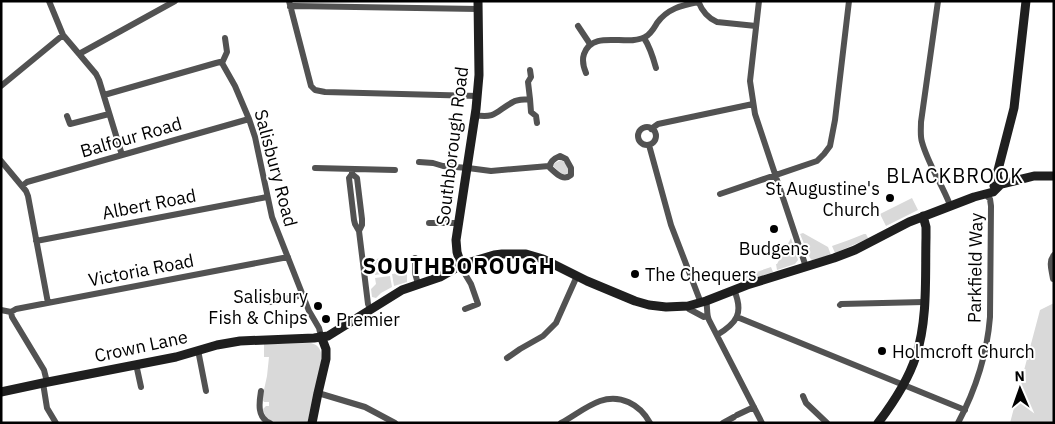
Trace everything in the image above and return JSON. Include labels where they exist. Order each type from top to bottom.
[{"type":"street","points":[[49,1],[63,35],[97,76],[122,155]]},
{"type":"street","points":[[79,54],[174,1]]},
{"type":"street","points":[[759,1],[750,82],[753,104],[806,267]]},
{"type":"street","points":[[720,194],[817,160],[830,146],[835,120],[849,1]]},
{"type":"street","points":[[938,1],[921,122],[921,136],[922,143],[950,206]]},
{"type":"street","points":[[1000,185],[998,170],[1014,108],[1026,1]]},
{"type":"street","points":[[587,70],[583,57],[585,50],[590,44],[605,40],[627,41],[644,38],[664,15],[678,7],[698,2],[707,16],[717,22],[756,26]]},
{"type":"street","points":[[290,4],[294,6],[478,5]]},
{"type":"street","points":[[290,4],[311,86],[317,92],[478,96]]},
{"type":"street","name":"Southborough Road","points":[[461,265],[456,246],[478,96],[478,5]]},
{"type":"street","points":[[590,28],[580,29],[590,44]]},
{"type":"street","points":[[1,86],[63,35]]},
{"type":"street","points":[[104,95],[216,63],[222,63],[227,52],[225,38]]},
{"type":"street","points":[[644,38],[656,68]]},
{"type":"street","name":"Salisbury Road","points":[[222,63],[235,86],[249,119],[272,217],[302,295],[322,336]]},
{"type":"street","points":[[530,70],[531,77],[528,82],[531,112],[536,116],[536,123]]},
{"type":"street","points":[[475,115],[489,116],[499,112],[515,101],[530,99]]},
{"type":"street","points":[[651,128],[655,132],[656,138],[652,144],[643,144],[638,140],[638,133],[643,128],[651,128],[658,124],[753,104]]},
{"type":"street","points":[[67,116],[70,124],[109,114]]},
{"type":"street","name":"Balfour Road","points":[[22,186],[28,182],[249,119]]},
{"type":"street","points":[[649,145],[671,225],[707,316],[762,423]]},
{"type":"street","points":[[418,162],[491,171],[549,166]]},
{"type":"street","points":[[2,163],[26,191],[28,196],[48,303]]},
{"type":"street","points":[[315,168],[352,172],[395,170]]},
{"type":"street","points":[[352,172],[357,178],[362,219],[359,231],[370,308]]},
{"type":"street","points":[[312,423],[326,359],[326,349],[322,336],[330,335],[370,308],[402,290],[440,277],[461,265],[494,255],[518,253],[543,259],[577,276],[649,305],[688,306],[855,250],[923,216],[985,196],[984,190],[1034,176],[1054,176]]},
{"type":"street","name":"Parkfield Way","points":[[958,423],[977,383],[989,335],[991,218],[985,196]]},
{"type":"street","name":"Albert Road","points":[[36,241],[267,197]]},
{"type":"street","points":[[878,423],[904,385],[919,346],[923,325],[926,238],[923,216]]},
{"type":"street","points":[[429,223],[459,223]]},
{"type":"street","points":[[1051,279],[1050,263],[1054,255]]},
{"type":"street","name":"Victoria Road","points":[[1,310],[11,312],[16,309],[288,257]]},
{"type":"street","points":[[415,258],[415,273],[418,284]]},
{"type":"street","points":[[461,265],[478,304],[465,309]]},
{"type":"street","points":[[507,358],[543,336],[556,323],[577,276]]},
{"type":"street","points":[[717,335],[731,325],[738,317],[738,299],[734,290]]},
{"type":"street","points":[[264,299],[271,302],[302,295]]},
{"type":"street","points":[[840,305],[924,302]]},
{"type":"street","points":[[688,306],[689,309],[704,317],[707,316]]},
{"type":"street","points":[[11,312],[12,317],[44,370],[47,408],[56,423]]},
{"type":"street","points":[[738,317],[965,410]]},
{"type":"street","name":"Crown Lane","points":[[1,392],[180,356],[232,342],[322,336]]},
{"type":"street","points":[[198,350],[206,391]]},
{"type":"street","points":[[136,364],[141,386]]},
{"type":"street","points":[[261,391],[259,400],[260,413],[267,422]]},
{"type":"street","points":[[318,393],[365,407],[395,423]]},
{"type":"street","points":[[802,396],[806,403],[827,423]]},
{"type":"street","points":[[561,423],[597,402],[611,399],[621,400],[636,406],[644,413],[650,423]]},
{"type":"street","points":[[723,423],[754,407]]},
{"type":"shaded area","points":[[561,160],[568,167],[568,173],[566,174],[562,174],[553,166]]},
{"type":"shaded area","points":[[912,198],[918,210],[886,226],[880,214]]},
{"type":"shaded area","points":[[803,233],[828,247],[831,255],[812,260],[800,234]]},
{"type":"shaded area","points":[[866,234],[867,239],[835,253],[832,246]]},
{"type":"shaded area","points":[[791,238],[798,260],[795,264],[777,270],[776,264]]},
{"type":"shaded area","points":[[382,258],[383,264],[379,265],[381,274],[375,275],[371,260]]},
{"type":"shaded area","points":[[771,267],[773,272],[743,282],[741,278],[742,277]]},
{"type":"shaded area","points":[[407,269],[407,282],[394,286],[392,274],[399,273],[399,270]]},
{"type":"shaded area","points":[[390,276],[392,287],[376,298],[372,297],[371,289],[376,284],[375,278]]},
{"type":"shaded area","points":[[1054,303],[1054,423],[1010,423],[1040,310]]},
{"type":"shaded area","points":[[311,343],[319,348],[322,358],[308,422],[272,421],[266,418],[263,409],[269,406],[269,402],[264,402],[262,399],[269,357],[264,357],[264,344]]},
{"type":"place","name":"St Augustine's Church","points":[[890,198]]},
{"type":"place","name":"Budgens","points":[[774,229]]},
{"type":"place","name":"The Chequers","points":[[635,274]]},
{"type":"place","name":"Salisbury Fish & Chips","points":[[318,306]]},
{"type":"place","name":"Premier","points":[[326,319]]},
{"type":"place","name":"Holmcroft Church","points":[[882,351]]},
{"type":"district","name":"BLACKBROOK","points":[[955,175]]},
{"type":"district","name":"SOUTHBOROUGH","points":[[459,265]]}]
